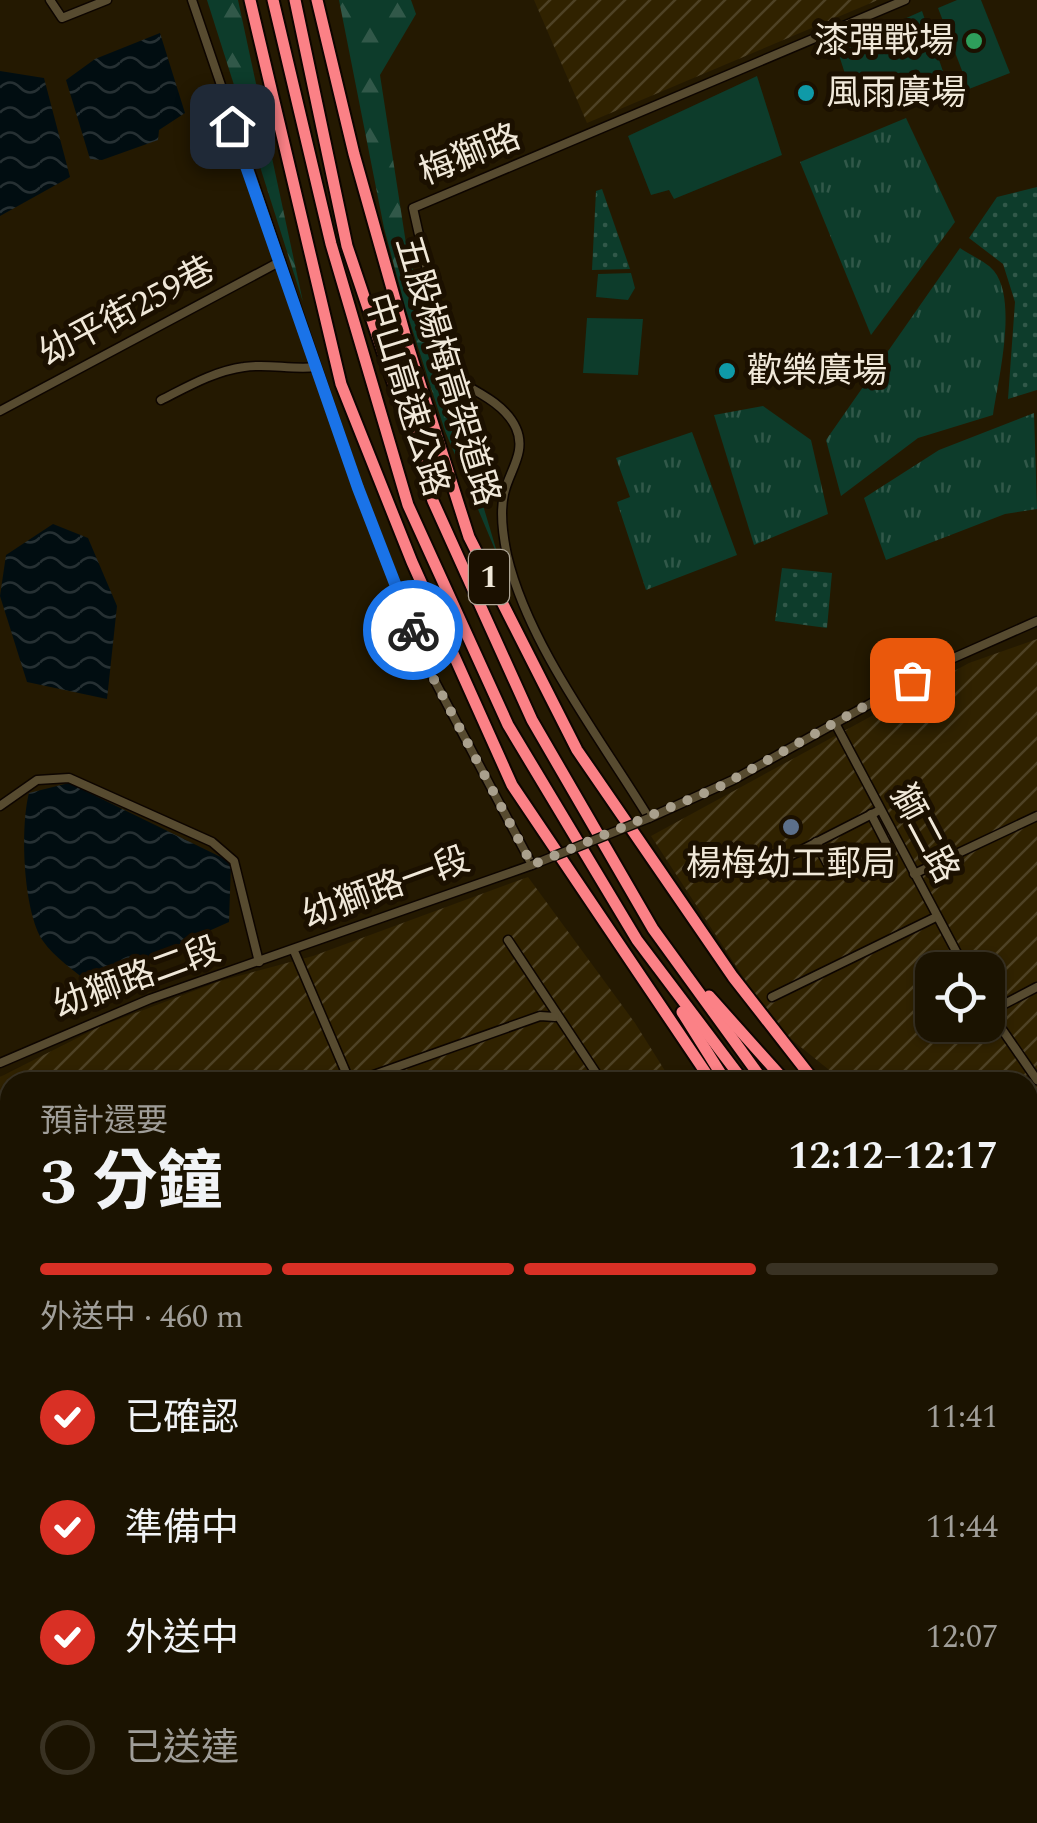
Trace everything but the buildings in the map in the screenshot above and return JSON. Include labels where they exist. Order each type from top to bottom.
[{"type":"highway","name":"1","points":[[250,0],[341,384],[412,562],[512,785],[705,1072]]},
{"type":"highway","name":"中山高速公路","points":[[273,0],[331,244],[408,505],[508,726],[637,940],[736,1072]]},
{"type":"highway","name":"中山高速公路","points":[[295,0],[347,246],[433,502],[532,720],[666,947],[757,1072]]},
{"type":"highway","name":"五股楊梅高架道路","points":[[317,0],[399,313],[469,537],[576,750],[733,977],[807,1072]]},
{"type":"highway","points":[[637,940],[720,1072]]},
{"type":"highway","points":[[666,947],[777,1072]]},
{"type":"street","points":[[50,0],[62,18],[107,0]]},
{"type":"street","points":[[192,0],[358,488],[429,670],[532,865]]},
{"type":"street","name":"梅獅路","points":[[649,818],[536,631],[508,556],[502,517],[504,494],[521,446],[516,426],[503,408],[451,377],[412,208],[905,0]]},
{"type":"street","name":"幼平街259巷","points":[[0,411],[281,262]]},
{"type":"street","points":[[161,400],[215,374],[247,366],[290,370],[316,367]]},
{"type":"street","name":"幼獅路一段","points":[[294,951],[649,818],[732,780],[949,660],[1037,620]]},
{"type":"street","name":"獅二路","points":[[834,723],[876,812],[956,952]]},
{"type":"street","points":[[0,806],[37,780],[69,778],[212,842],[234,861],[260,962]]},
{"type":"street","points":[[776,863],[816,842],[876,812],[887,845],[832,872],[816,842]]},
{"type":"street","points":[[914,874],[1037,816]]},
{"type":"street","points":[[772,997],[936,918]]},
{"type":"street","points":[[508,940],[595,1072]]},
{"type":"street","points":[[294,951],[348,1072]]},
{"type":"street","name":"幼獅路二段","points":[[0,1063],[150,999],[294,951]]},
{"type":"street","points":[[1005,1002],[1037,987]]},
{"type":"street","points":[[380,1072],[540,1016],[556,1016]]},
{"type":"street","points":[[1005,1034],[1031,1072]]},
{"type":"shaded area","points":[[534,0],[878,0],[587,123]]},
{"type":"shaded area","points":[[1037,639],[1037,1072],[832,1072],[776,1027],[651,836],[969,663]]},
{"type":"shaded area","points":[[528,877],[635,1023],[666,1072],[10,1072],[101,1026],[220,981],[313,956]]},
{"type":"green space","points":[[207,0],[238,0],[303,302]]},
{"type":"green space","points":[[339,0],[411,0],[416,14],[380,75],[407,250],[499,559],[445,431],[406,310],[384,228]]},
{"type":"green space","name":"漆彈戰場","points":[[957,0],[981,0],[1010,73],[969,89],[938,8]]},
{"type":"green space","points":[[922,11],[945,77],[856,108],[837,49]]},
{"type":"green space","points":[[757,76],[782,155],[674,199],[669,190],[651,195],[628,136]]},
{"type":"green space","points":[[906,118],[955,222],[871,335],[800,162]]},
{"type":"green space","points":[[1037,187],[1037,390],[1008,399],[1015,302],[1003,264],[969,238],[997,197]]},
{"type":"green space","points":[[602,189],[630,269],[592,270],[596,191]]},
{"type":"green space","points":[[960,248],[994,271],[1005,301],[1004,341],[993,415],[918,438],[841,496],[826,440]]},
{"type":"green space","points":[[631,273],[635,288],[628,300],[596,297],[598,274]]},
{"type":"green space","points":[[587,318],[643,319],[638,375],[583,373]]},
{"type":"green space","points":[[763,406],[811,440],[828,514],[754,545],[714,415]]},
{"type":"green space","points":[[1034,413],[1037,509],[1005,514],[886,560],[864,498],[939,450]]},
{"type":"green space","points":[[692,432],[737,555],[646,590],[617,502],[630,497],[616,458]]},
{"type":"green space","points":[[782,568],[832,573],[827,628],[775,621]]},
{"type":"water","points":[[160,33],[185,113],[159,130],[158,140],[102,160],[90,159],[66,80],[95,59]]},
{"type":"water","points":[[0,71],[44,78],[70,177],[0,216]]},
{"type":"water","points":[[53,524],[88,538],[117,606],[107,699],[27,682],[0,596],[6,555]]},
{"type":"water","points":[[69,783],[231,862],[229,922],[90,984],[59,958],[43,941],[31,910],[25,868],[26,808],[29,793]]},
{"type":"way so far","points":[[413,630],[429,670],[532,865],[678,807],[912,680]]},
{"type":"place","name":"漆彈戰場","points":[[974,41]]},
{"type":"place","name":"風雨廣場","points":[[806,93]]},
{"type":"place","name":"歡樂廣場","points":[[727,371]]},
{"type":"place","name":"楊梅幼工郵局","points":[[791,827]]},
{"type":"route","points":[[232,126],[358,488],[413,630]]}]
